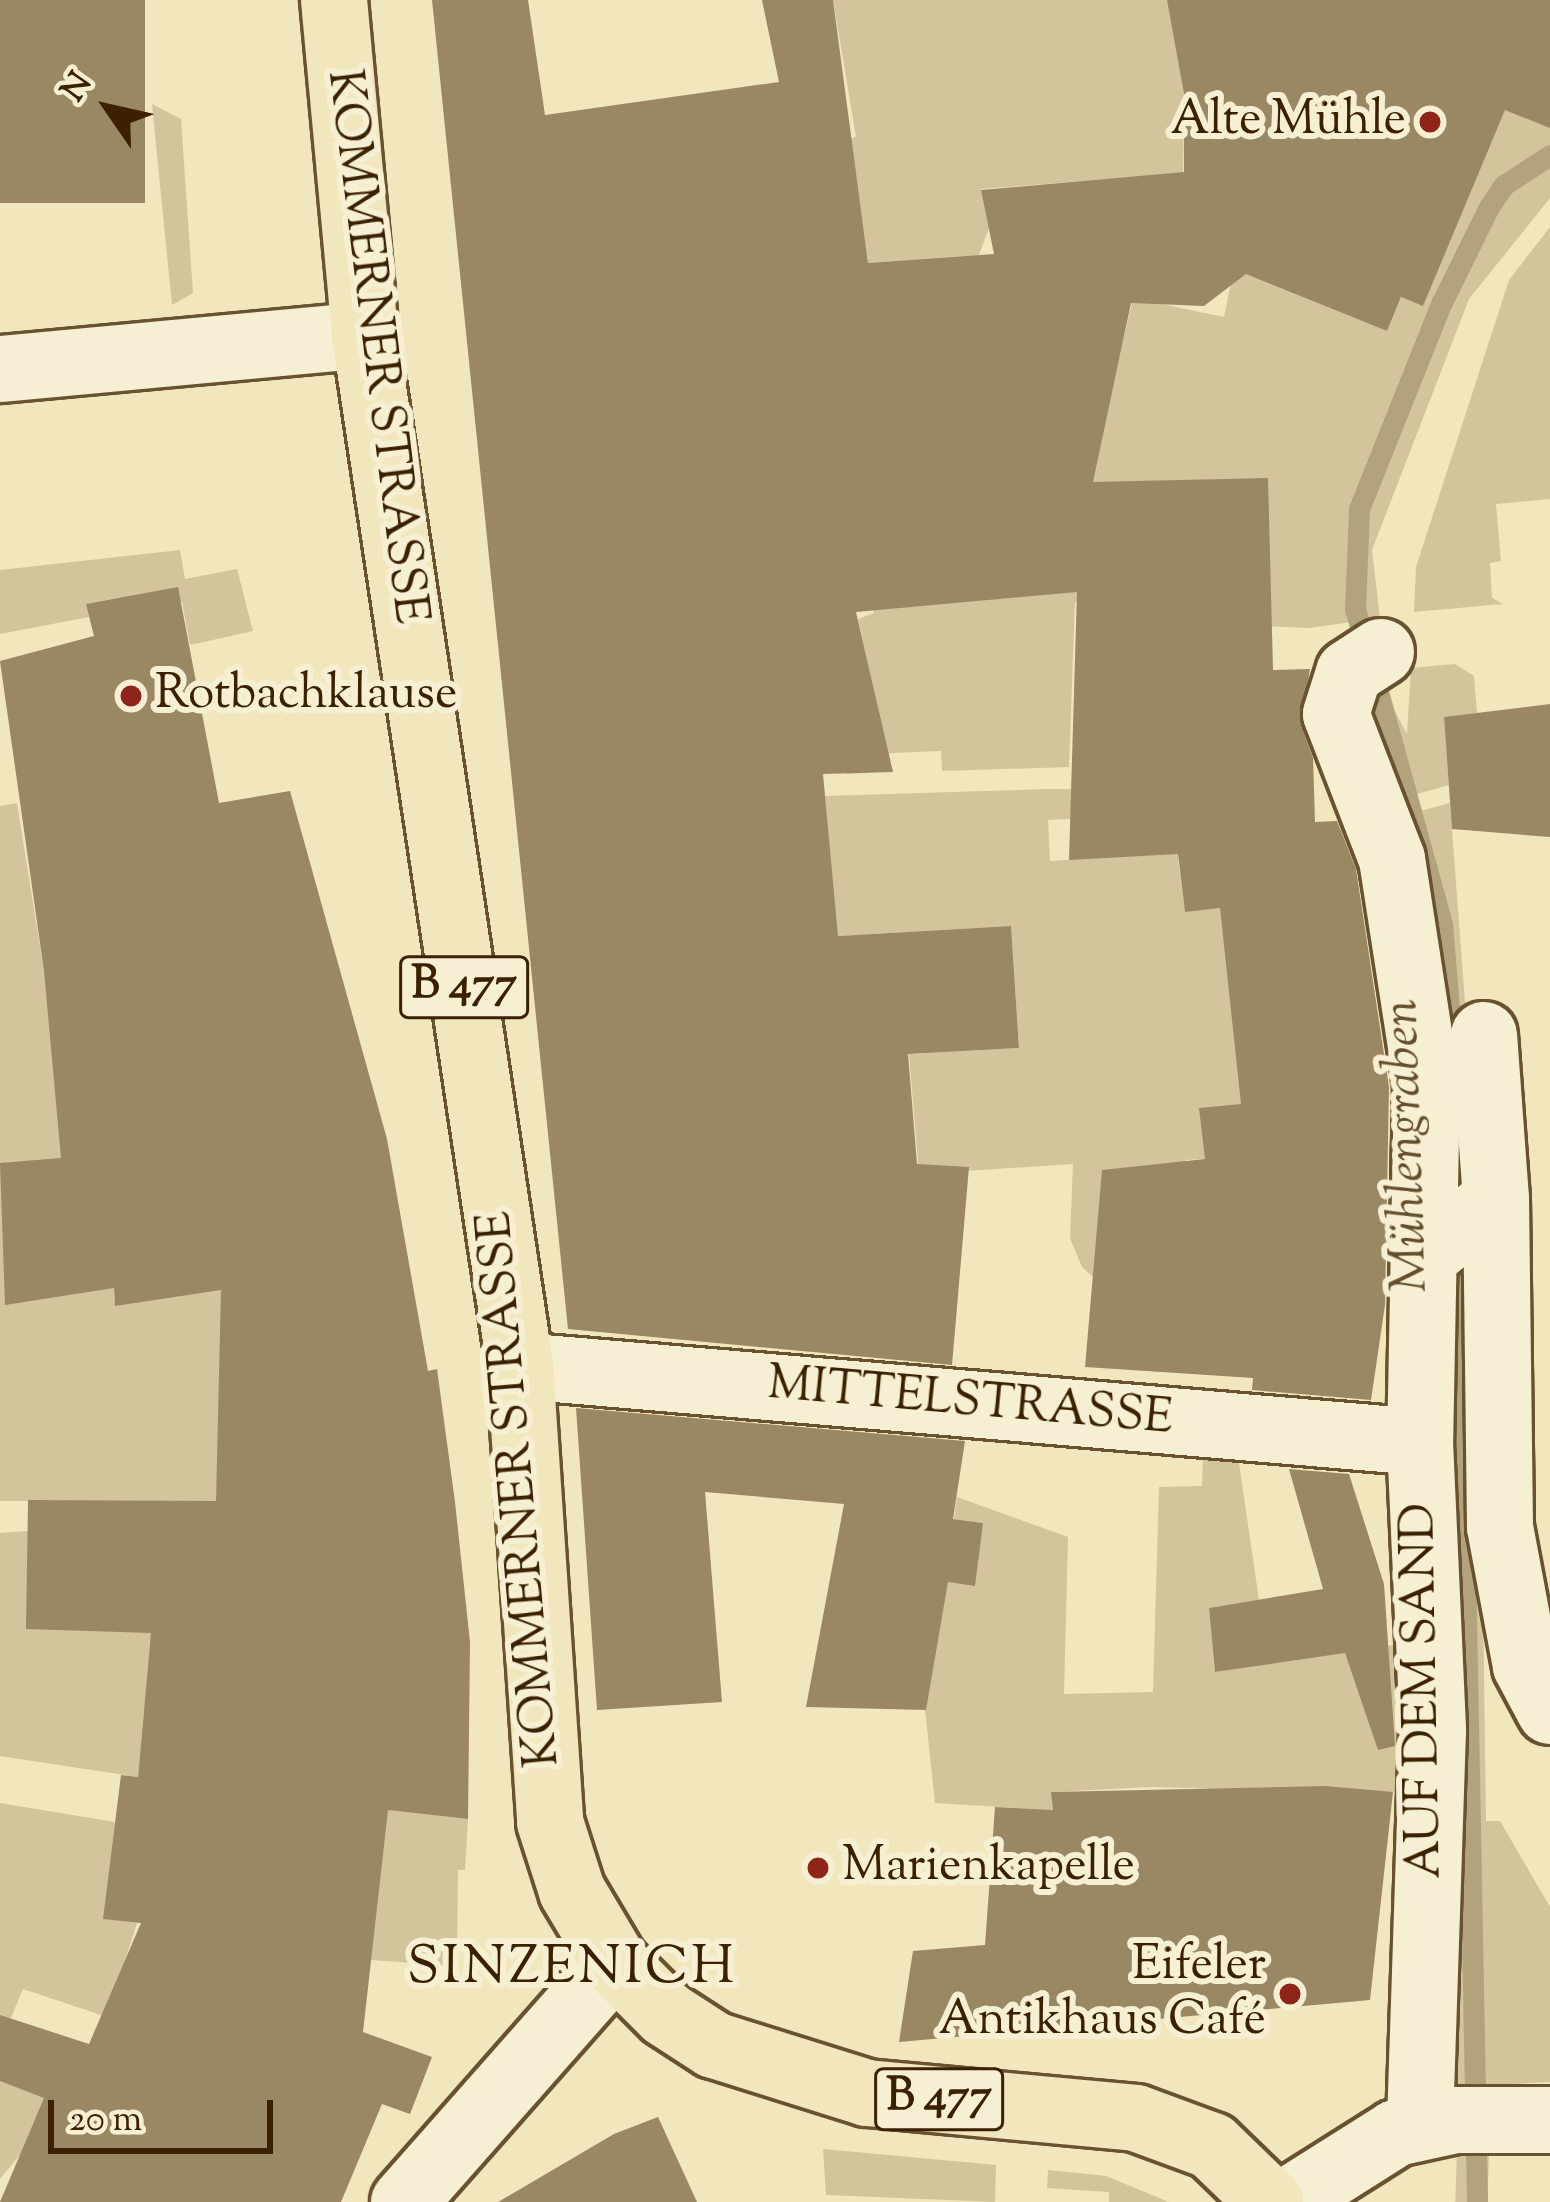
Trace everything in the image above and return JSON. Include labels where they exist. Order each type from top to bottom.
[{"type":"main road","name":"KOMMERNER STRASSE","points":[[334,0],[365,335],[520,1366],[550,1822],[572,1891],[615,1963],[666,2014],[755,2063],[867,2093],[1086,2107],[1136,2118],[1212,2146],[1270,2202]]},
{"type":"street","points":[[0,369],[365,335]]},
{"type":"street","name":"AUF DEM SAND","points":[[1365,662],[1336,714],[1392,859],[1461,1228],[1500,1527],[1526,1666],[1550,1712]]},
{"type":"street","name":"AUF DEM SAND","points":[[1479,2122],[1433,1731],[1420,1442],[1461,1228],[1484,1035]]},
{"type":"street","name":"MITTELSTRASSE","points":[[520,1366],[1420,1442]]},
{"type":"street","points":[[404,2202],[615,1963]]},
{"type":"street","points":[[1287,2202],[1479,2122]]},
{"type":"shaded area","points":[[833,0],[1168,0],[1184,94],[1183,182],[1159,175],[981,189],[989,228],[979,255],[868,263],[864,232],[680,171],[856,137]]},
{"type":"shaded area","points":[[152,104],[181,119],[193,293],[172,305]]},
{"type":"shaded area","points":[[1505,110],[1550,119],[1550,198],[1469,299],[1372,550],[1380,618],[1309,628],[1195,623],[1075,602],[1069,767],[942,771],[941,751],[869,754],[869,773],[846,774],[841,750],[873,686],[858,619],[874,613],[862,527],[1091,481],[1133,298],[1224,317],[1237,254],[1303,297],[1387,331],[1401,297],[1453,230]]},
{"type":"shaded area","points":[[1550,227],[1550,499],[1496,504],[1501,561],[1490,563],[1492,598],[1503,604],[1414,612],[1416,567],[1509,280]]},
{"type":"shaded area","points":[[180,550],[185,579],[237,569],[253,631],[190,645],[182,602],[122,614],[118,598],[87,604],[89,617],[0,634],[0,570]]},
{"type":"shaded area","points":[[1455,664],[1474,676],[1477,713],[1444,718],[1449,785],[1392,801],[1355,718],[1383,689],[1407,734],[1411,668]]},
{"type":"shaded area","points":[[1198,789],[1178,860],[1185,911],[1220,908],[1249,1156],[1186,1160],[1178,1242],[1124,1280],[1093,1277],[1082,1267],[1070,1238],[1073,1164],[919,1174],[909,1054],[1019,1048],[1011,926],[837,936],[825,796]],"holes":[[[1122,816],[1124,856],[1050,861],[1048,820]]]},
{"type":"shaded area","points":[[17,803],[44,971],[104,1137],[115,1304],[228,1289],[216,1501],[0,1501],[0,806]]},
{"type":"shaded area","points":[[1450,803],[1467,1029],[1434,1032],[1397,817]]},
{"type":"shaded area","points":[[1479,1236],[1481,1431],[1447,1432],[1446,1263]]},
{"type":"shaded area","points":[[1448,1451],[1481,1451],[1486,1821],[1500,1821],[1550,1907],[1550,2082],[1455,2087]]},
{"type":"shaded area","points":[[1203,1454],[1238,1456],[1259,1600],[1209,1608],[1215,1672],[1393,1645],[1414,1793],[1151,1787],[1052,1792],[1053,1810],[935,1803],[925,1710],[945,1581],[983,1523],[954,1519],[957,1497],[1068,1537],[1064,1694],[1153,1692],[1159,1487],[1202,1486]]},
{"type":"shaded area","points":[[28,1531],[181,1633],[144,1709],[138,1777],[0,1756],[0,1533]]},
{"type":"shaded area","points":[[311,1801],[468,1819],[465,1870],[458,1870],[457,1966],[371,1960]]},
{"type":"shaded area","points":[[0,1803],[115,1822],[104,1918],[137,1923],[107,2017],[23,1989],[0,2044]]},
{"type":"shaded area","points":[[0,2081],[45,2097],[24,2150],[0,2179]]},
{"type":"shaded area","points":[[823,2149],[996,2165],[995,2202],[826,2195]]},
{"type":"shaded area","points":[[1457,2154],[1489,2155],[1487,2202],[1455,2202]]},
{"type":"shaded area","points":[[1048,2170],[1106,2176],[1169,2202],[1109,2202],[1109,2192],[1047,2188]]},
{"type":"building","points":[[0,0],[145,0],[145,203],[0,203]]},
{"type":"building","points":[[432,0],[528,0],[545,115],[779,82],[762,0],[833,0],[868,263],[994,254],[981,190],[1184,172],[1184,94],[1167,0],[1550,0],[1550,128],[1505,110],[1423,306],[1401,297],[1387,331],[1246,274],[1204,306],[1131,303],[1093,482],[1268,478],[1273,670],[1310,669],[1301,726],[1313,758],[1315,822],[1337,821],[1356,869],[1389,1087],[1385,1305],[1371,1400],[1252,1390],[1253,1378],[1085,1367],[1102,1170],[1205,1159],[1199,1108],[1241,1104],[1220,908],[1185,912],[1178,854],[1069,860],[1077,592],[856,612],[893,772],[823,774],[838,936],[1011,926],[1019,1048],[908,1054],[917,1164],[969,1167],[952,1365],[568,1329]]},
{"type":"building","points":[[178,587],[219,803],[290,791],[387,1139],[428,1371],[437,1369],[455,1502],[470,1642],[468,1819],[388,1810],[363,2032],[432,2057],[410,2114],[382,2104],[341,2202],[0,2202],[44,2098],[0,2081],[0,2015],[89,2044],[141,1923],[103,1919],[121,1775],[138,1777],[151,1633],[26,1629],[28,1500],[216,1501],[221,1290],[115,1306],[114,1288],[5,1305],[0,1163],[61,1158],[44,971],[0,661],[94,636],[86,604]]},
{"type":"building","points":[[1550,704],[1550,837],[1452,829],[1444,717]]},
{"type":"building","points":[[576,1408],[965,1441],[953,1519],[983,1523],[975,1586],[948,1582],[926,1710],[806,1707],[844,1504],[705,1492],[722,1702],[597,1710]]},
{"type":"building","points":[[1289,1469],[1349,1474],[1384,1584],[1395,1746],[1378,1750],[1345,1653],[1215,1672],[1209,1608],[1323,1589]]},
{"type":"building","points":[[1325,1786],[1393,1792],[1370,2000],[899,2042],[913,1951],[985,1945],[995,1807],[1053,1810],[1051,1792]]},
{"type":"building","points":[[658,2117],[697,2202],[498,2202],[614,2134]]},
{"type":"waterway","name":"Mühlengraben","points":[[1453,1057],[1442,924],[1355,609],[1359,509],[1442,302],[1489,207],[1504,185],[1550,155]]},
{"type":"waterway","name":"Mühlengraben","points":[[1459,1244],[1477,2202]]},
{"type":"place","name":"Alte Mühle","points":[[1430,122]]},
{"type":"place","name":"Rotbachklause","points":[[131,696]]},
{"type":"place","name":"Marienkapelle","points":[[818,1868]]},
{"type":"place","name":"Eifeler Antikhaus Café","points":[[1290,1994]]},
{"type":"district","name":"SINZENICH","points":[[572,1969]]}]
